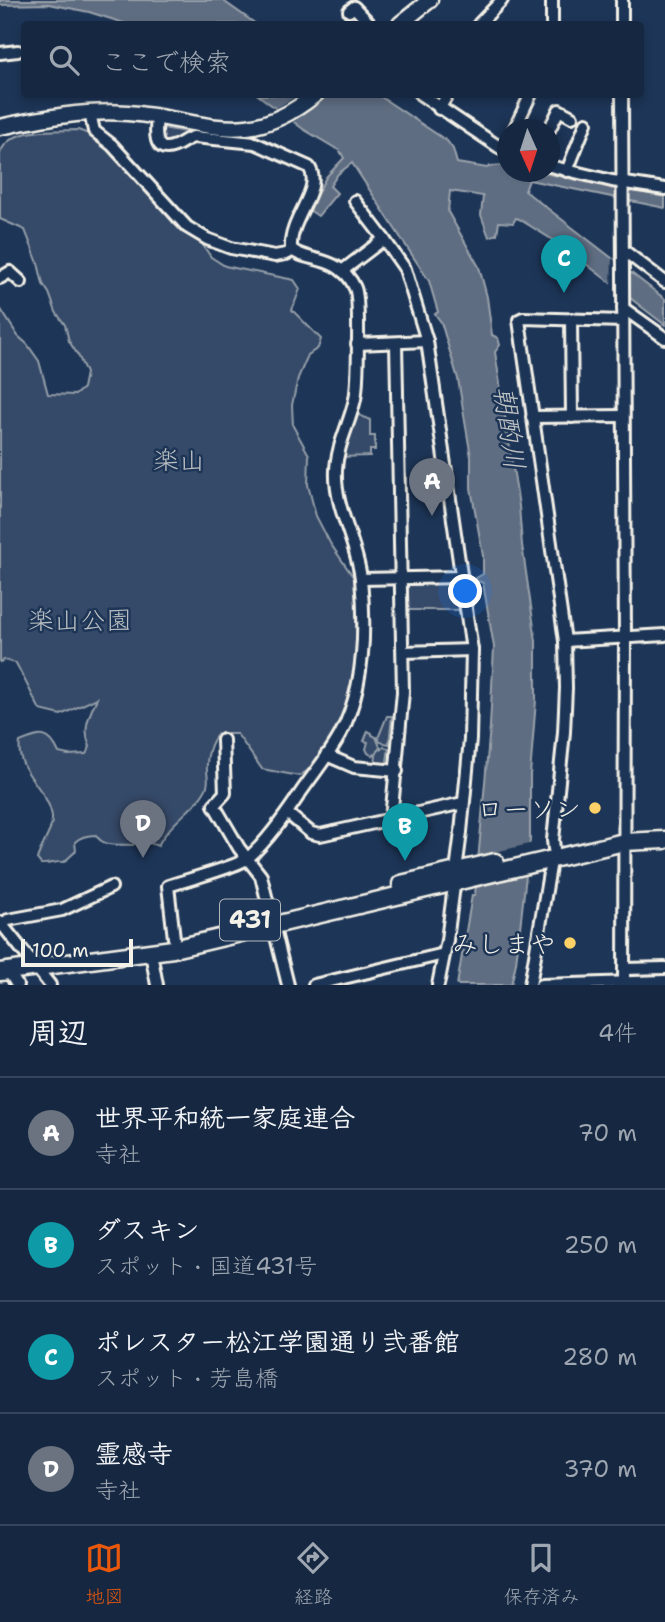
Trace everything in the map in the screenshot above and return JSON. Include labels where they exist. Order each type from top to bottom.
[{"type":"highway","name":"431","points":[[0,961],[32,962],[151,953],[272,920],[624,837],[665,830]]},
{"type":"highway","name":"431","points":[[624,837],[665,840]]},
{"type":"highway","name":"431","points":[[10,978],[32,962],[272,920]]},
{"type":"main road","points":[[405,21],[430,0]]},
{"type":"main road","points":[[0,127],[90,113],[127,113],[233,129],[257,127],[277,120],[310,98]]},
{"type":"street","points":[[482,21],[502,0]]},
{"type":"street","points":[[622,0],[622,21]]},
{"type":"street","points":[[549,1],[552,21]]},
{"type":"street","points":[[349,11],[354,7],[367,21]]},
{"type":"street","points":[[0,53],[18,51]]},
{"type":"street","points":[[425,98],[497,144]]},
{"type":"street","points":[[439,109],[446,98]]},
{"type":"street","points":[[519,119],[529,98]]},
{"type":"street","points":[[622,98],[624,984]]},
{"type":"street","points":[[552,119],[554,108],[572,117]]},
{"type":"street","points":[[90,113],[94,131],[112,145],[187,227],[206,239],[231,248],[275,256],[292,251],[324,260],[342,271],[355,287],[358,297],[356,394],[339,449],[335,479],[361,579],[363,624],[357,689],[341,734],[286,813],[247,860],[168,886],[174,938]]},
{"type":"street","points":[[157,117],[156,137],[158,144],[164,147],[172,147],[194,137],[255,143],[309,167],[314,176],[313,187],[293,230],[290,242],[292,251]]},
{"type":"street","points":[[567,171],[586,123]]},
{"type":"street","points":[[560,169],[621,184],[665,189]]},
{"type":"street","points":[[355,201],[405,269],[427,341],[471,650],[470,739],[463,803],[462,876],[438,985]]},
{"type":"street","points":[[342,271],[384,239]]},
{"type":"street","points":[[623,253],[665,282]]},
{"type":"street","points":[[0,278],[10,272],[21,282]]},
{"type":"street","points":[[623,304],[665,338]]},
{"type":"street","points":[[530,985],[551,867],[545,856],[553,841],[566,699],[565,641],[519,320],[623,321]]},
{"type":"street","points":[[571,320],[572,417]]},
{"type":"street","points":[[357,344],[427,341]]},
{"type":"street","points":[[391,819],[403,703],[396,343]]},
{"type":"street","points":[[533,417],[623,416]]},
{"type":"street","points":[[361,579],[462,577]]},
{"type":"street","points":[[565,641],[665,635]]},
{"type":"street","points":[[403,652],[471,650]]},
{"type":"street","points":[[223,740],[225,793],[214,805],[247,860],[261,876],[288,985]]},
{"type":"street","points":[[326,755],[354,766],[397,771]]},
{"type":"street","points":[[286,813],[317,835],[463,803]]},
{"type":"street","points":[[50,985],[1,924],[8,920],[62,910],[111,887]]},
{"type":"street","points":[[151,953],[157,985]]},
{"type":"street","points":[[314,985],[444,954]]},
{"type":"street","points":[[624,969],[665,968]]},
{"type":"street","points":[[541,985],[665,981]]},
{"type":"green space","points":[[162,128],[198,134],[167,143],[162,140]]},
{"type":"green space","name":"楽山","points":[[78,130],[94,136],[110,150],[142,181],[174,224],[200,241],[211,257],[225,266],[294,280],[300,289],[292,310],[321,339],[318,348],[308,355],[298,378],[292,405],[293,426],[309,455],[308,485],[316,516],[330,543],[356,581],[359,600],[356,620],[358,667],[341,727],[313,767],[299,776],[262,769],[237,734],[218,734],[209,750],[208,782],[204,793],[169,830],[158,846],[139,839],[133,845],[112,845],[103,842],[96,835],[90,835],[75,842],[76,851],[64,862],[41,864],[37,859],[49,833],[52,817],[50,807],[22,762],[20,742],[43,736],[52,740],[59,753],[86,754],[90,747],[88,722],[97,698],[61,715],[40,710],[16,663],[4,660],[0,662],[0,308],[39,361],[48,394],[75,395],[83,388],[86,373],[43,284],[25,230],[0,219],[0,154],[5,145],[22,134]]},
{"type":"green space","points":[[357,414],[370,420],[370,436],[375,436],[375,450],[370,450],[370,456],[340,457]]},
{"type":"green space","points":[[405,583],[459,583],[463,610],[405,610]]},
{"type":"green space","points":[[387,716],[392,716],[389,744],[380,742],[378,738]]},
{"type":"green space","points":[[368,731],[376,737],[380,747],[373,756],[366,749],[368,742],[364,741]]},
{"type":"green space","points":[[384,747],[389,748],[386,768],[376,766],[377,752]]},
{"type":"shaded area","points":[[0,0],[222,0],[252,21],[118,21],[49,4],[0,5]]},
{"type":"shaded area","points":[[262,98],[382,98],[447,141],[453,149],[457,163],[487,168],[497,166],[497,182],[528,182],[525,191],[665,299],[665,325],[564,247],[519,219],[516,218],[513,223],[499,222],[497,234],[489,237],[481,215],[483,196],[450,191],[448,212],[479,267],[487,297],[492,335],[498,338],[500,345],[495,352],[519,506],[536,641],[530,840],[511,985],[457,985],[472,895],[475,895],[494,647],[483,583],[476,582],[476,578],[483,574],[483,556],[471,488],[471,457],[458,379],[441,322],[435,314],[438,312],[429,281],[352,163],[338,174],[330,186],[337,193],[318,216],[309,210],[326,177],[344,158],[340,151],[303,129]]},
{"type":"shaded area","points":[[560,176],[665,197],[665,208],[539,182],[560,182]]},
{"type":"pier","points":[[293,98],[325,98],[291,124],[273,110]]},
{"type":"pier","points":[[612,258],[630,273],[630,299],[611,285]]},
{"type":"pier","points":[[533,843],[529,872],[473,886],[475,857]]},
{"type":"waterway","points":[[635,976],[665,975]]},
{"type":"place","name":"ポレスター松江学園通り弐番館","points":[[564,293]]},
{"type":"place","name":"世界平和統一家庭連合","points":[[432,516]]},
{"type":"place","name":"ローソン","points":[[595,808]]},
{"type":"place","name":"霊感寺","points":[[143,858]]},
{"type":"place","name":"ダスキン","points":[[405,861]]},
{"type":"place","name":"みしまや","points":[[570,943]]},
{"type":"water label","name":"朝酌川","points":[[510,428]]},
{"type":"park label","name":"楽山公園","points":[[80,619]]}]
